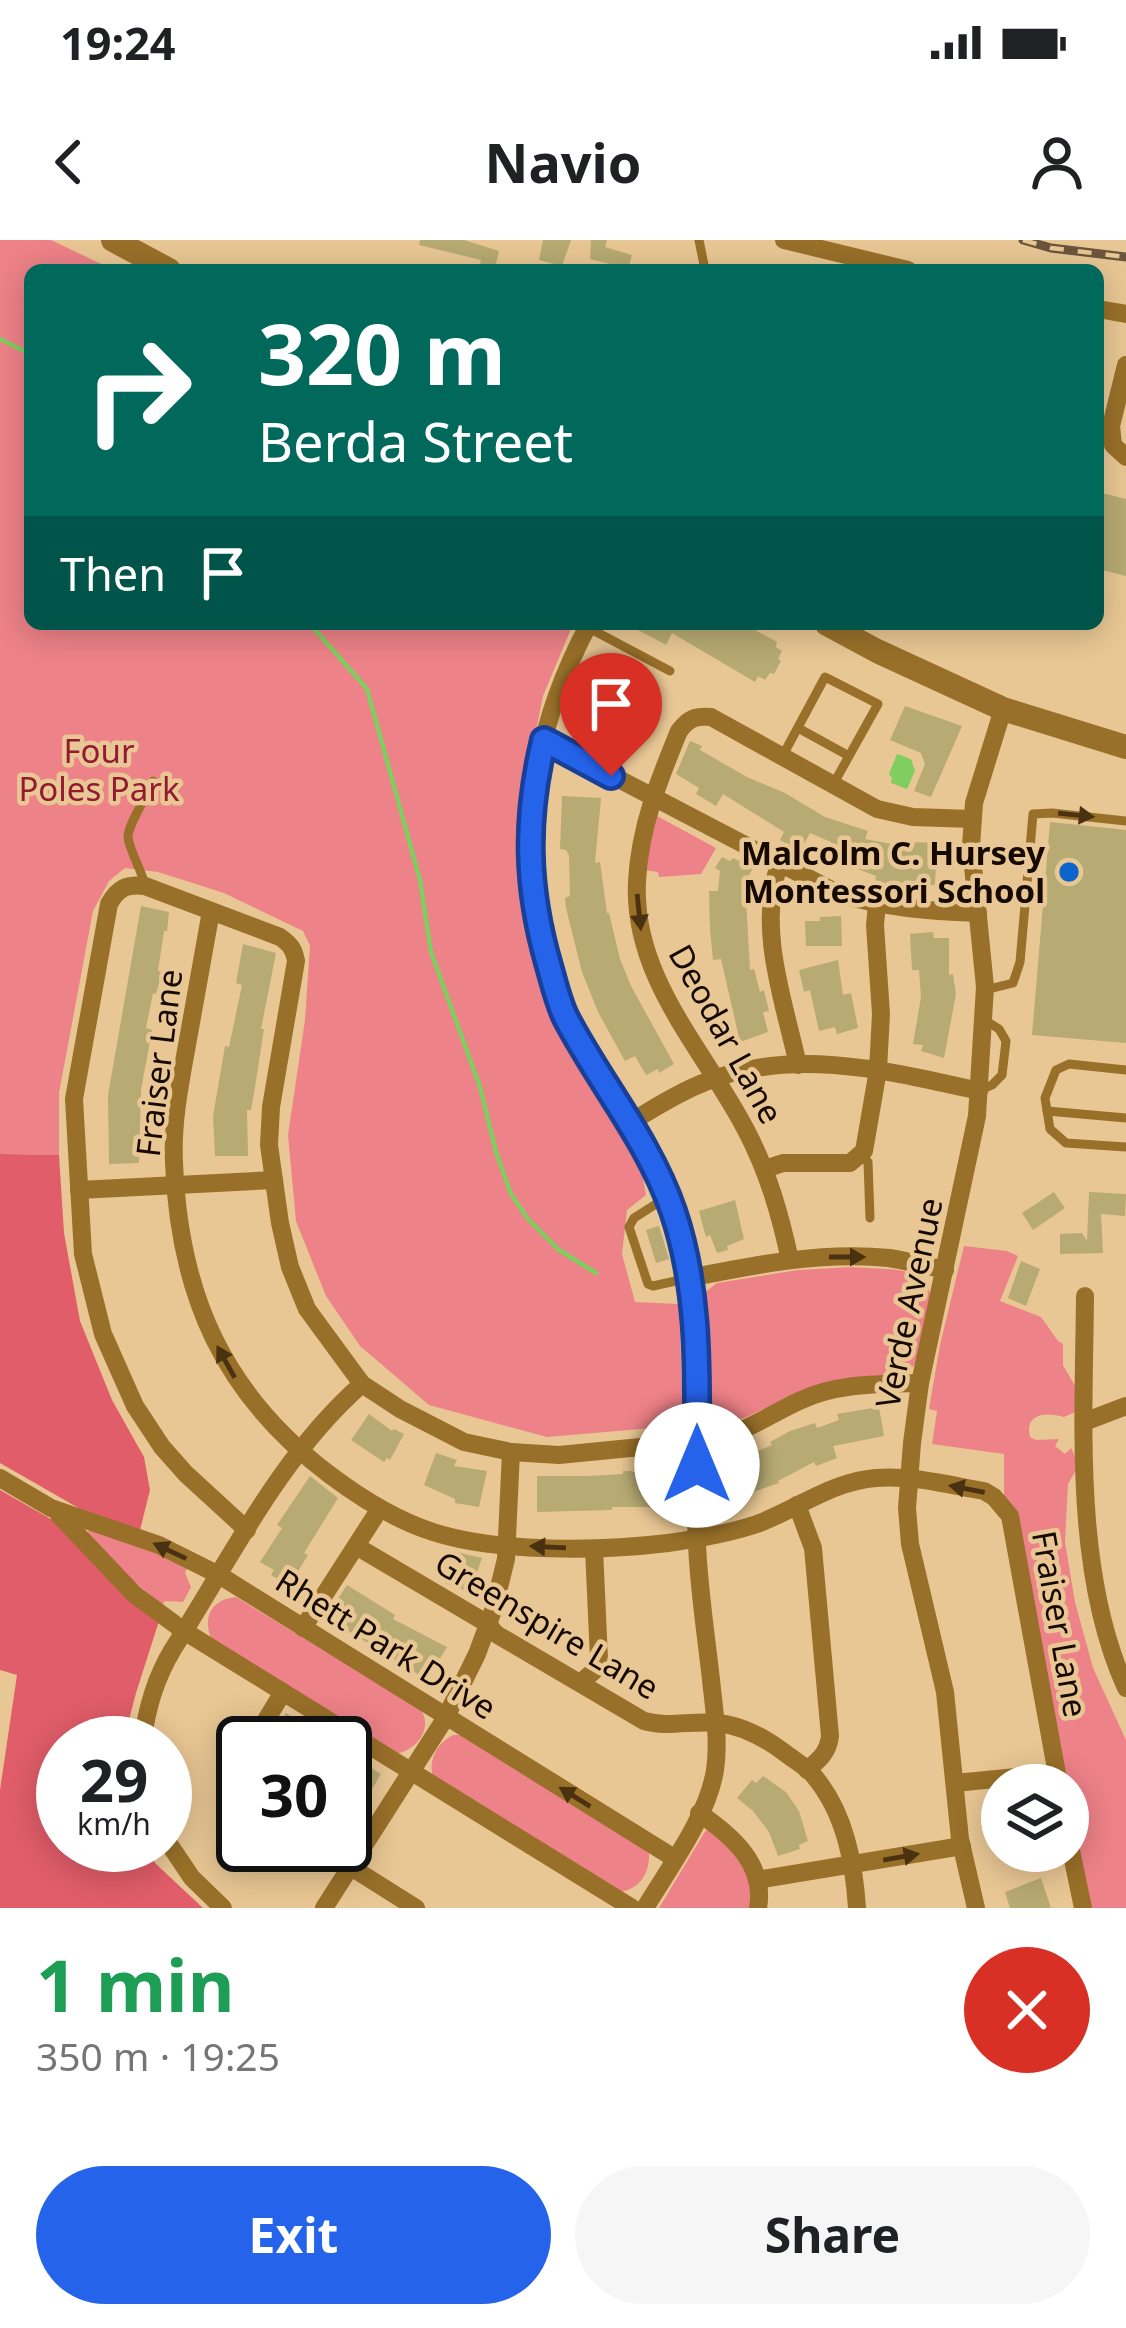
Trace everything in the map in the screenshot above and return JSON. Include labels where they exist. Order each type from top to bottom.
[{"type":"street","points":[[113,240],[158,264]]},
{"type":"street","points":[[784,240],[883,264]]},
{"type":"street","points":[[1126,365],[1105,438],[1126,457]]},
{"type":"street","points":[[586,630],[562,680],[534,784],[533,904],[565,1015],[654,1165],[689,1278],[697,1343],[697,1538],[716,1722],[715,1774],[699,1814],[645,1908]]},
{"type":"street","points":[[838,630],[1003,710],[1126,748]]},
{"type":"street","name":"Verde Avenue","points":[[976,1908],[962,1846],[945,1692],[910,1544],[907,1508],[920,1384],[977,1116],[985,990],[971,847],[974,803],[1003,710]]},
{"type":"street","name":"Deodar Lane","points":[[790,1261],[779,1208],[745,1128],[663,995],[644,948],[637,885],[652,797],[686,722],[696,716],[711,717],[878,809],[913,817],[973,819]]},
{"type":"street","points":[[544,740],[839,894],[877,904],[978,913]]},
{"type":"street","points":[[779,865],[770,903],[773,951],[798,1065]]},
{"type":"street","points":[[247,1530],[224,1513],[162,1447],[126,1388],[103,1334],[83,1254],[74,1099],[109,904],[120,889],[130,885],[145,886],[280,937],[295,952],[269,1145],[280,1223],[290,1267],[307,1309],[362,1384],[464,1442],[559,1455],[697,1443],[736,1435],[803,1399],[832,1390],[920,1384]]},
{"type":"street","points":[[764,1169],[783,1163],[850,1163],[868,1138],[881,1014],[877,904]]},
{"type":"street","name":"Fraiser Lane","points":[[211,910],[173,1130],[181,1238],[221,1356],[242,1390],[299,1452],[379,1510],[433,1532],[507,1544],[594,1549],[697,1538],[755,1524],[861,1480],[909,1479],[984,1491],[1010,1516],[1055,1764]]},
{"type":"street","points":[[629,1123],[716,1078],[798,1065],[878,1070],[979,1091]]},
{"type":"street","points":[[79,1190],[274,1180]]},
{"type":"street","points":[[689,1278],[790,1261],[867,1257],[946,1270]]},
{"type":"street","points":[[1085,1296],[1089,1538],[1109,1647],[1126,1688]]},
{"type":"street","points":[[146,1716],[158,1674],[247,1530],[310,1435],[362,1384]]},
{"type":"street","points":[[1084,1422],[1126,1406]]},
{"type":"street","points":[[372,1832],[446,1717],[488,1624],[506,1558],[511,1452]]},
{"type":"street","name":"Rhett Park Drive","points":[[0,1478],[51,1508],[159,1545],[219,1575],[674,1858]]},
{"type":"street","points":[[797,1505],[813,1548],[830,1736],[824,1756],[807,1770]]},
{"type":"street","name":"Rhett Park Drive","points":[[51,1508],[134,1594],[184,1631],[632,1908]]},
{"type":"street","points":[[303,1628],[379,1510]]},
{"type":"street","name":"Greenspire Lane","points":[[356,1546],[644,1720],[665,1725],[716,1722]]},
{"type":"street","points":[[580,1683],[599,1659],[594,1549]]},
{"type":"street","points":[[268,1716],[283,1692]]},
{"type":"street","points":[[716,1722],[751,1731],[814,1775],[842,1823],[853,1866],[856,1908]]},
{"type":"street","points":[[955,1783],[981,1782]]},
{"type":"street","points":[[699,1814],[728,1832],[745,1852],[757,1880],[758,1908]]},
{"type":"street","points":[[757,1880],[962,1846]]},
{"type":"street","points":[[188,1872],[223,1908]]},
{"type":"street","points":[[324,1908],[346,1872]]},
{"type":"street","points":[[359,1872],[416,1908]]},
{"type":"street","points":[[1076,1872],[1083,1908]]},
{"type":"lane","points":[[595,630],[670,671]]},
{"type":"lane","points":[[782,758],[825,677],[878,704],[832,786]]},
{"type":"lane","points":[[798,728],[849,756]]},
{"type":"lane","points":[[145,886],[128,838],[153,781]]},
{"type":"lane","points":[[985,990],[1013,983],[1020,962],[1034,814],[1126,821]]},
{"type":"lane","points":[[1126,1070],[1069,1064],[1056,1070],[1045,1098],[1050,1130],[1066,1143],[1126,1147]]},
{"type":"lane","points":[[1047,1111],[1126,1118]]},
{"type":"lane","points":[[860,1155],[868,1162],[869,1218]]},
{"type":"lane","points":[[667,1196],[634,1217],[628,1227],[648,1284],[689,1278]]},
{"type":"green space","name":"Four Poles Park","points":[[0,240],[51,240],[101,264],[24,264],[24,630],[570,630],[543,696],[521,807],[520,871],[527,931],[558,1022],[642,1173],[646,1195],[627,1210],[622,1254],[635,1302],[679,1304],[683,1418],[676,1426],[547,1437],[429,1405],[360,1346],[326,1296],[296,1221],[288,1135],[310,946],[303,931],[224,893],[158,872],[125,868],[109,881],[93,911],[59,1093],[59,1155],[0,1154]]},
{"type":"green space","points":[[655,815],[716,848],[701,874],[659,877],[658,872],[644,870]]},
{"type":"green space","points":[[964,1246],[1018,1256],[1000,1301],[1041,1317],[1063,1344],[1063,1365],[1075,1386],[1075,1412],[1064,1417],[1038,1416],[1029,1429],[1036,1440],[1059,1439],[1055,1446],[1065,1454],[1071,1448],[1079,1465],[1068,1484],[1065,1542],[1093,1668],[1126,1740],[1126,1908],[1087,1908],[1084,1898],[1079,1872],[1089,1872],[1089,1764],[1059,1764],[1004,1495],[1004,1454],[932,1444],[937,1411],[929,1409]]},
{"type":"green space","points":[[852,1267],[905,1272],[927,1282],[930,1294],[918,1361],[906,1374],[814,1387],[732,1421],[721,1423],[710,1414],[703,1294],[717,1283]]},
{"type":"green space","points":[[89,1529],[128,1539],[187,1568],[191,1587],[183,1602],[162,1605],[112,1563]]},
{"type":"green space","points":[[236,1597],[420,1709],[425,1723],[421,1737],[395,1754],[372,1740],[372,1716],[335,1716],[211,1638],[208,1623],[221,1601]]},
{"type":"green space","points":[[453,1735],[461,1735],[649,1851],[643,1878],[621,1892],[433,1777],[435,1753]]},
{"type":"green space","points":[[706,1830],[728,1841],[744,1862],[752,1882],[750,1908],[659,1908]]},
{"type":"shaded area","points":[[897,754],[911,759],[915,771],[907,789],[891,783],[889,774]]},
{"type":"shaded area","points":[[0,1154],[59,1155],[64,1233],[80,1321],[112,1400],[144,1457],[150,1490],[140,1530],[89,1514],[0,1463]]},
{"type":"shaded area","points":[[0,1490],[56,1522],[159,1621],[130,1716],[36,1716],[36,1872],[165,1872],[203,1908],[0,1908],[0,1790],[17,1675],[0,1670]]},
{"type":"building","points":[[420,240],[464,240],[499,251],[496,264],[480,264],[481,260],[419,245]]},
{"type":"building","points":[[543,240],[571,240],[563,264],[539,260]]},
{"type":"building","points":[[591,240],[607,240],[605,247],[632,255],[630,264],[590,259]]},
{"type":"building","points":[[1104,494],[1126,499],[1126,576],[1104,570]]},
{"type":"building","points":[[638,630],[755,630],[777,642],[782,651],[774,674],[765,680],[758,676],[755,682],[672,633],[666,645]]},
{"type":"building","points":[[612,656],[647,669],[614,738],[579,716],[590,695],[594,697]]},
{"type":"building","points":[[905,706],[962,726],[931,797],[914,791],[925,764],[921,753],[890,740]]},
{"type":"building","points":[[690,741],[825,817],[868,831],[865,839],[908,847],[908,842],[943,843],[935,885],[875,882],[876,876],[826,857],[831,842],[810,833],[800,851],[780,840],[784,832],[723,794],[716,806],[676,774]]},
{"type":"building","points":[[562,796],[601,798],[595,863],[600,862],[620,959],[674,1064],[659,1073],[658,1069],[646,1075],[635,1056],[625,1061],[582,972],[566,908],[569,855],[560,849]]},
{"type":"building","points":[[1050,822],[1126,830],[1126,1043],[1032,1035]]},
{"type":"building","points":[[722,857],[753,868],[745,882],[750,970],[754,969],[760,992],[764,990],[769,1011],[763,1012],[768,1032],[740,1042],[721,959],[713,960],[709,891],[718,891],[720,871],[715,868]]},
{"type":"building","points":[[141,906],[169,912],[158,971],[162,972],[146,1028],[152,1030],[141,1090],[139,1163],[109,1164],[108,1095]]},
{"type":"building","points":[[841,916],[842,946],[806,946],[805,921]]},
{"type":"building","points":[[933,932],[934,938],[949,938],[949,975],[953,974],[956,994],[944,1058],[913,1044],[921,997],[919,970],[912,970],[910,934]]},
{"type":"building","points":[[243,944],[276,953],[251,1110],[247,1110],[248,1156],[215,1156],[213,1116],[242,985],[236,983]]},
{"type":"building","points":[[838,960],[843,995],[851,993],[858,1028],[837,1034],[835,1027],[819,1031],[810,990],[804,992],[799,970]]},
{"type":"building","points":[[1054,1192],[1065,1208],[1033,1230],[1022,1213]]},
{"type":"building","points":[[1089,1192],[1126,1194],[1125,1216],[1101,1214],[1103,1253],[1060,1254],[1060,1234],[1082,1233],[1087,1241]]},
{"type":"building","points":[[735,1200],[744,1239],[717,1253],[710,1235],[706,1237],[699,1211]]},
{"type":"building","points":[[659,1226],[669,1259],[656,1263],[646,1230]]},
{"type":"building","points":[[1021,1261],[1040,1269],[1026,1306],[1008,1298]]},
{"type":"building","points":[[879,1407],[884,1436],[833,1446],[837,1458],[816,1466],[814,1462],[779,1483],[741,1496],[733,1481],[729,1482],[724,1471],[790,1431],[815,1423],[817,1428],[839,1420],[837,1414]]},
{"type":"building","points":[[369,1414],[404,1434],[390,1460],[384,1462],[351,1440]]},
{"type":"building","points":[[436,1453],[457,1460],[454,1466],[487,1471],[479,1507],[455,1503],[424,1485]]},
{"type":"building","points":[[623,1471],[663,1485],[663,1507],[537,1512],[537,1476]]},
{"type":"building","points":[[310,1476],[338,1498],[289,1586],[260,1562],[282,1528],[277,1525]]},
{"type":"building","points":[[452,1551],[482,1558],[470,1592],[445,1583]]},
{"type":"building","points":[[347,1585],[395,1615],[393,1619],[447,1647],[427,1680],[326,1617]]},
{"type":"building","points":[[372,1768],[381,1774],[372,1789]]},
{"type":"building","points":[[763,1776],[786,1792],[799,1811],[808,1841],[800,1849],[778,1856],[769,1832],[737,1798],[752,1780],[756,1783]]},
{"type":"building","points":[[1041,1878],[1051,1908],[1010,1908],[1005,1892]]},
{"type":"waterway","points":[[0,339],[24,351]]},
{"type":"waterway","points":[[315,630],[367,689],[420,880],[431,952],[480,1087],[511,1194],[559,1250],[596,1273]]},
{"type":"railway","points":[[1023,240],[1126,257]]},
{"type":"place","name":"Malcolm C. Hursey Montessori School","points":[[1069,872]]},
{"type":"route","points":[[611,776],[544,740],[534,784],[533,904],[565,1015],[654,1165],[673,1210],[687,1260],[697,1343],[697,1465]]}]
